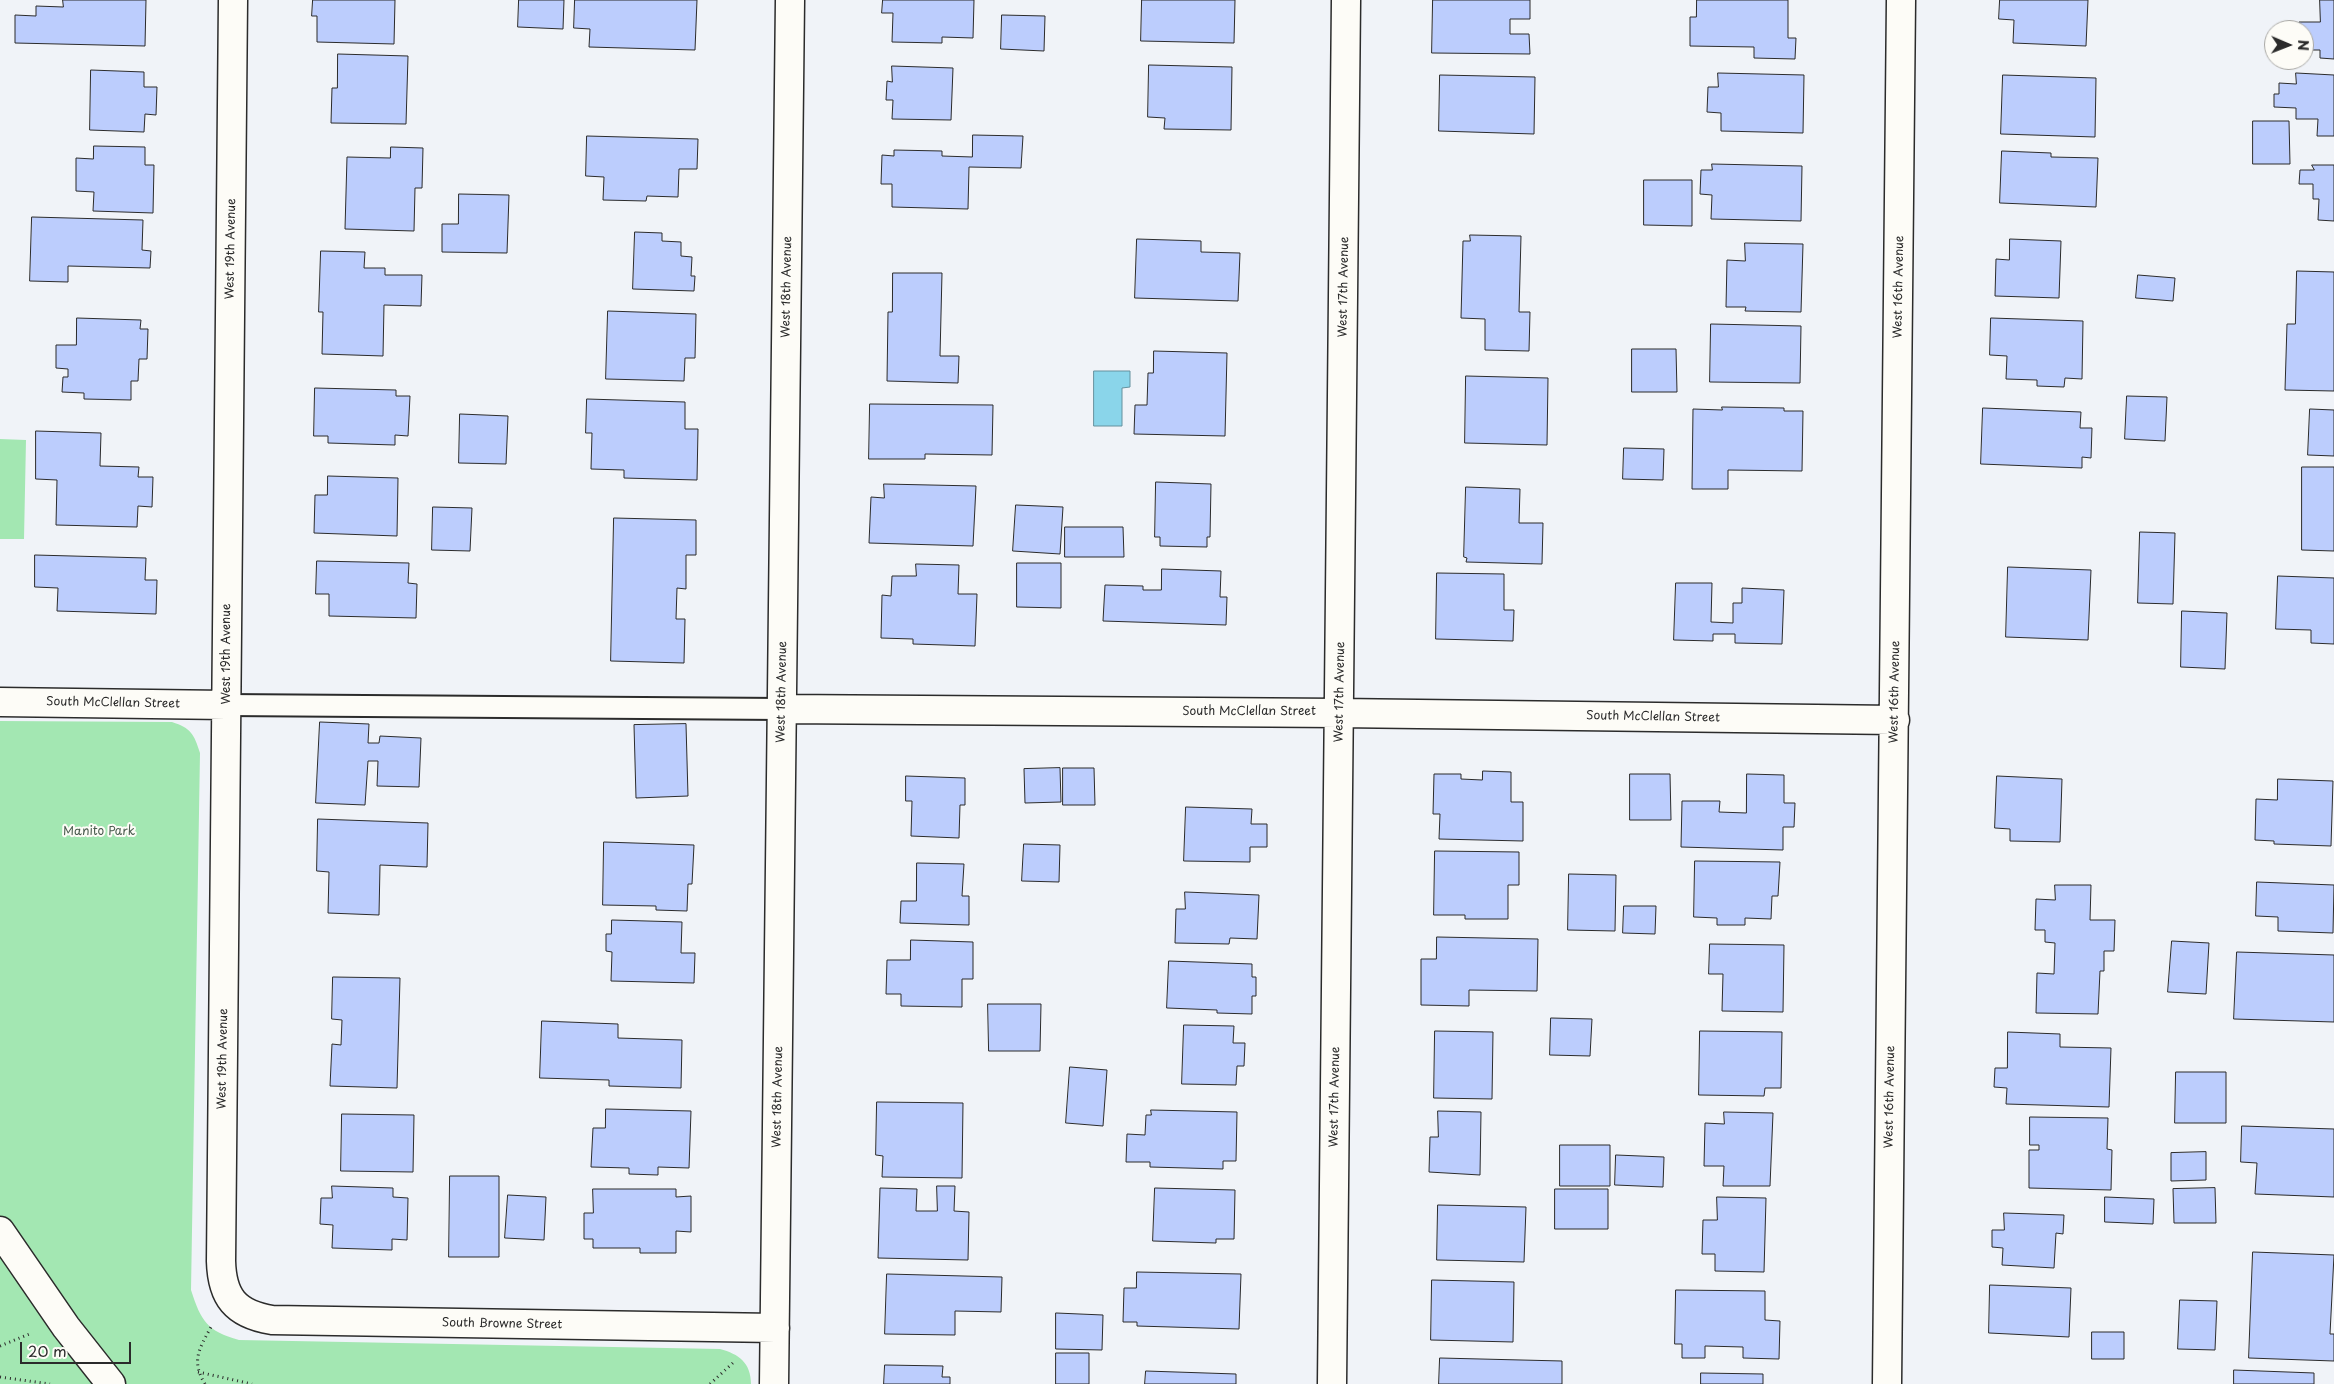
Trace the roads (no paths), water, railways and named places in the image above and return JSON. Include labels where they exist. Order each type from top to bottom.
[{"type":"street","name":"West 19th Avenue","points":[[233,0],[221,1261],[223,1285],[234,1304]]},
{"type":"street","name":"West 18th Avenue","points":[[774,1384],[790,0]]},
{"type":"street","name":"West 17th Avenue","points":[[1332,1384],[1346,0]]},
{"type":"street","name":"West 16th Avenue","points":[[1886,1384],[1895,720],[1901,0]]},
{"type":"street","name":"South McClellan Street","points":[[0,702],[226,705]]},
{"type":"street","name":"South McClellan Street","points":[[782,709],[1339,713],[1895,720]]},
{"type":"street","points":[[0,1230],[66,1327],[111,1384]]},
{"type":"street","name":"South Browne Street","points":[[234,1304],[249,1314],[278,1320],[775,1328]]},
{"type":"lane","points":[[226,705],[782,709]]},
{"type":"water","points":[[1094,371],[1130,371],[1130,387],[1122,388],[1122,426],[1094,426]]},
{"type":"park label","name":"Manito Park","points":[[99,832]]}]
